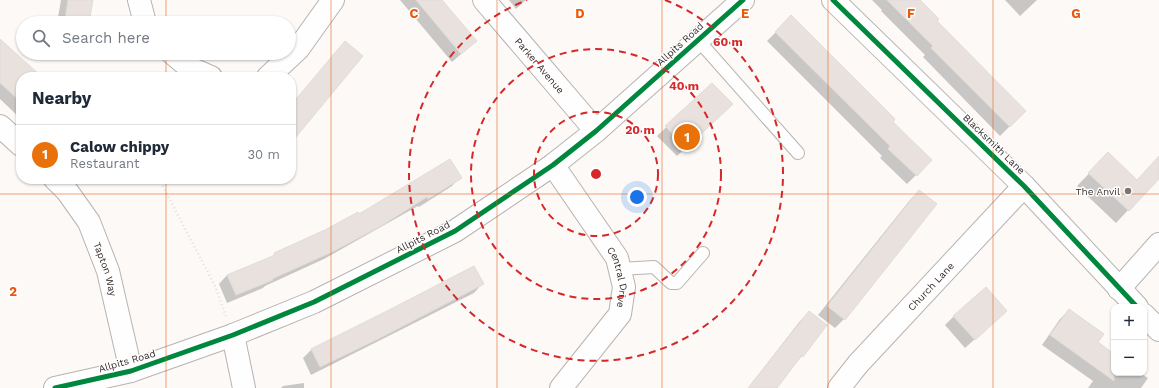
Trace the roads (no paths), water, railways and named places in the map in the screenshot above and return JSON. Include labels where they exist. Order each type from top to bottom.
[{"type":"street","points":[[139,0],[143,16]]},
{"type":"street","points":[[296,51],[333,0]]},
{"type":"street","name":"Parker Avenue","points":[[484,0],[596,131]]},
{"type":"street","name":"Allpits Road","points":[[55,388],[131,371],[233,335],[314,302],[455,231],[553,165],[596,131],[743,0]]},
{"type":"street","name":"Blacksmith Lane","points":[[833,0],[1024,186],[1133,304]]},
{"type":"street","points":[[180,60],[190,68],[199,72]]},
{"type":"street","points":[[273,72],[286,60]]},
{"type":"street","points":[[0,126],[16,140]]},
{"type":"street","name":"Central Drive","points":[[553,165],[617,258],[624,287],[620,314],[561,388]]},
{"type":"street","name":"Tapton Way","points":[[60,184],[67,191],[89,222],[108,271],[131,371]]},
{"type":"street","name":"Church Lane","points":[[839,388],[858,364],[1024,186]]},
{"type":"street","points":[[1119,289],[1159,244]]},
{"type":"street","points":[[1147,318],[1159,330]]},
{"type":"street","points":[[233,335],[244,388]]},
{"type":"lane","points":[[698,40],[798,152]]},
{"type":"lane","points":[[620,269],[654,266],[671,282],[677,283],[703,253]]},
{"type":"place","name":"Calow chippy","points":[[687,137]]},
{"type":"place","name":"The Anvil","points":[[1128,191]]}]
